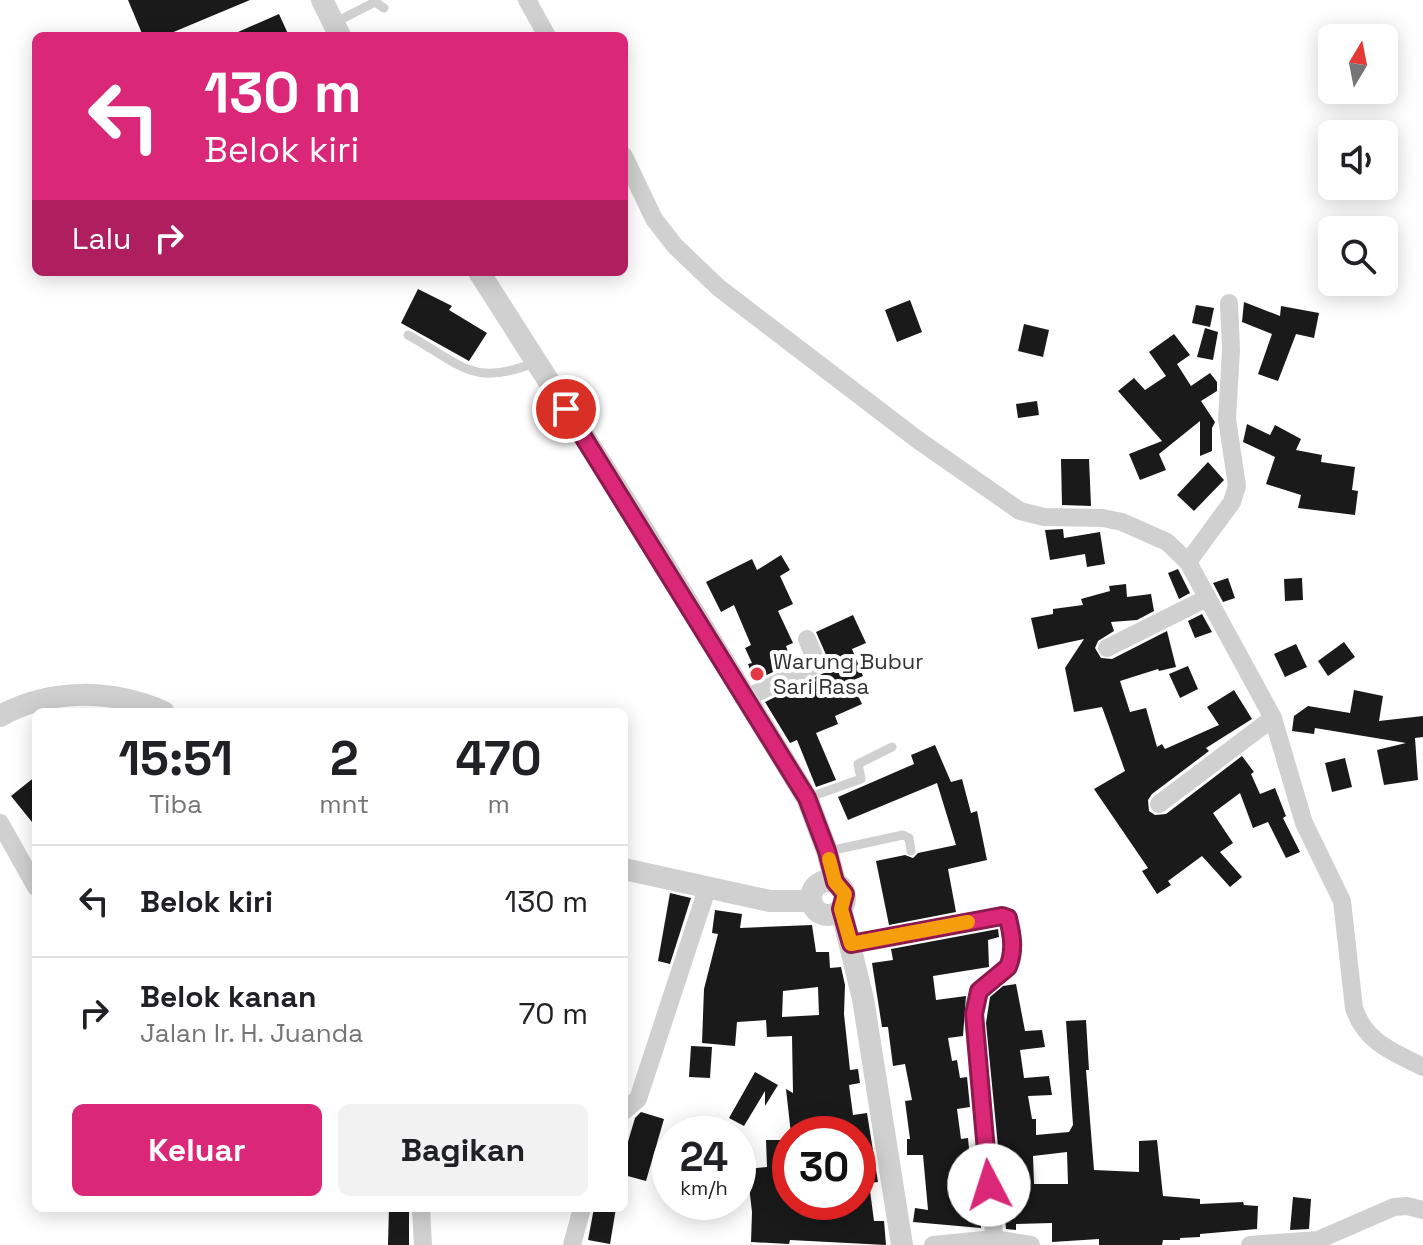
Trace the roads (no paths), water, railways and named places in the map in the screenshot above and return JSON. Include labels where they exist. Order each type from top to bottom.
[{"type":"street","points":[[322,0],[337,30]]},
{"type":"street","points":[[527,0],[545,32]]},
{"type":"street","points":[[628,164],[654,219],[697,267],[785,341],[918,440],[1020,511],[1044,517],[1103,518],[1122,522],[1167,542],[1188,562],[1273,718],[1304,823],[1342,901],[1354,1008],[1359,1025],[1369,1037],[1423,1067]]},
{"type":"street","points":[[482,276],[636,518],[807,798],[835,882],[845,894],[841,909],[851,944],[880,1097],[902,1245]]},
{"type":"street","points":[[1188,562],[1232,502],[1237,486],[1227,419],[1231,350],[1229,303]]},
{"type":"street","points":[[1107,648],[1207,598]]},
{"type":"street","points":[[744,699],[815,665],[807,639]]},
{"type":"street","points":[[0,716],[41,698],[84,694],[133,701],[153,708]]},
{"type":"street","points":[[1159,804],[1273,718]]},
{"type":"street","points":[[0,823],[32,880]]},
{"type":"street","points":[[628,870],[770,901],[811,901]]},
{"type":"street","points":[[835,882],[825,880],[817,884],[811,901],[815,909],[824,914],[833,914],[841,909]]},
{"type":"street","points":[[628,1108],[638,1099],[708,886]]},
{"type":"street","points":[[851,944],[1002,916],[1008,918],[1013,943],[1011,962],[979,991],[974,1023],[995,1242]]},
{"type":"street","points":[[1250,1245],[1318,1243],[1394,1207],[1423,1210]]},
{"type":"street","points":[[421,1212],[423,1245]]},
{"type":"street","points":[[572,1245],[581,1212]]},
{"type":"street","points":[[933,1245],[995,1242],[1031,1245]]},
{"type":"lane","points":[[337,30],[375,2],[381,3],[384,8]]},
{"type":"lane","points":[[408,335],[476,373],[508,374],[536,362]]},
{"type":"lane","points":[[807,798],[861,779],[858,764],[892,747]]},
{"type":"lane","points":[[827,851],[903,835],[909,838],[911,851]]},
{"type":"place","name":"Warung Bubur Sari Rasa","points":[[757,674]]}]
